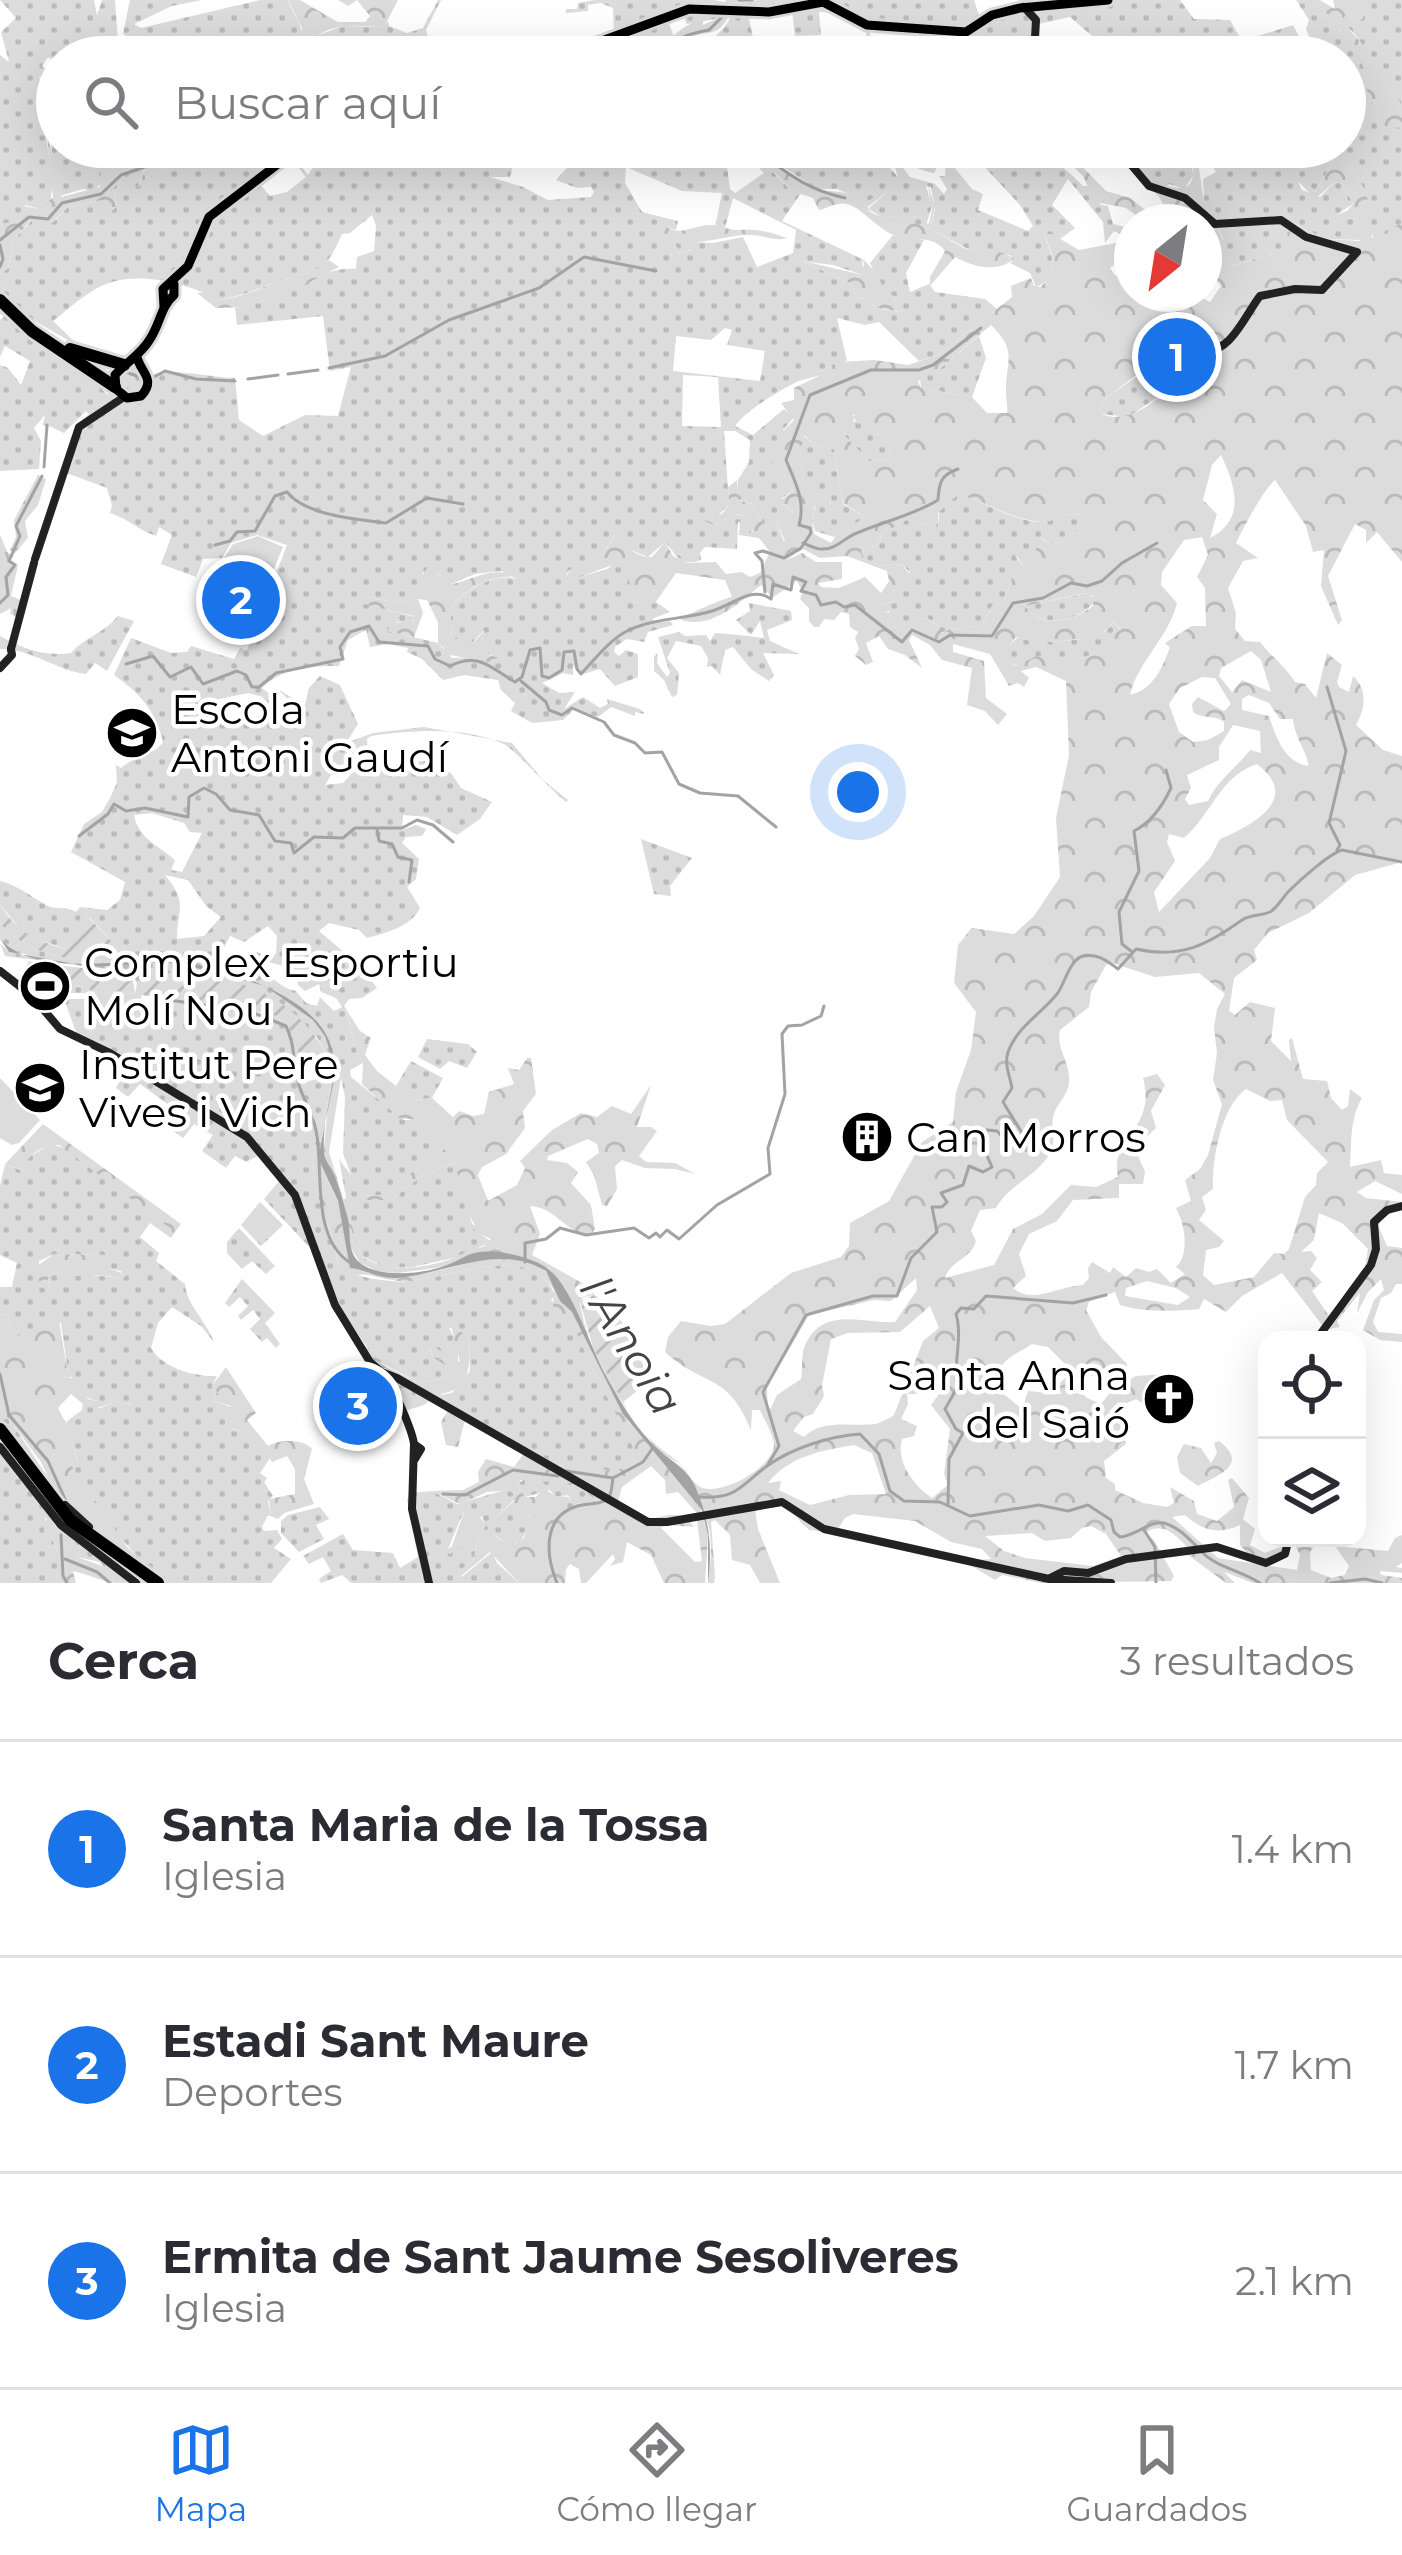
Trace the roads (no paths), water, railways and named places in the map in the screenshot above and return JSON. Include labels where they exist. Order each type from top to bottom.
[{"type":"highway","points":[[2,303],[66,347],[133,363]]},
{"type":"highway","points":[[2,303],[118,394]]},
{"type":"highway","points":[[0,1429],[59,1509],[147,1583]]},
{"type":"highway","points":[[0,1429],[52,1506],[93,1545],[147,1583]]},
{"type":"highway","points":[[59,1509],[145,1568]]},
{"type":"main road","points":[[614,36],[682,10],[769,12],[824,2],[867,25],[966,32],[995,14],[1108,0]]},
{"type":"main road","points":[[133,363],[148,376],[147,388],[139,397],[118,394],[116,375],[133,363],[150,340],[169,292],[188,266],[209,218],[273,168]]},
{"type":"street","points":[[1023,9],[1037,26],[1038,36]]},
{"type":"street","points":[[1133,168],[1148,186],[1185,198],[1215,224],[1281,220],[1306,237],[1357,252],[1322,290],[1294,289],[1260,296],[1234,334],[1216,350],[1184,339],[1170,340],[1161,362]]},
{"type":"street","points":[[6,655],[77,431],[118,394]]},
{"type":"street","points":[[0,971],[32,995],[60,1029],[108,1052],[248,1137],[296,1195],[335,1305],[370,1362],[392,1384],[414,1444],[421,1450],[413,1459],[412,1509],[429,1583]]},
{"type":"street","points":[[1323,1331],[1371,1264],[1376,1249],[1374,1222],[1387,1210],[1402,1206]]},
{"type":"street","points":[[392,1384],[414,1388],[648,1522],[782,1502],[820,1527],[1049,1580],[1111,1583]]},
{"type":"street","points":[[0,1429],[63,1503],[169,1583]]},
{"type":"street","points":[[0,1447],[61,1525],[147,1583]]},
{"type":"street","points":[[1049,1580],[1064,1571],[1088,1573],[1120,1560],[1211,1548],[1267,1564],[1285,1554],[1287,1547]]},
{"type":"waterway","points":[[739,0],[752,0]]},
{"type":"waterway","points":[[687,36],[709,30],[723,16]]},
{"type":"waterway","points":[[0,240],[29,217],[48,219],[62,203],[101,194],[121,175],[142,168]]},
{"type":"waterway","points":[[779,168],[812,187],[845,198]]},
{"type":"waterway","points":[[0,245],[0,267]]},
{"type":"waterway","points":[[329,368],[385,356],[449,320],[539,288],[584,257],[656,271]]},
{"type":"waterway","points":[[765,592],[762,561],[755,553],[784,558],[801,548],[811,533],[810,528],[799,525],[800,500],[786,460],[810,395],[871,370],[919,370],[933,365],[981,328]]},
{"type":"waterway","points":[[288,374],[318,370]]},
{"type":"waterway","points":[[152,378],[165,371],[235,381]]},
{"type":"waterway","points":[[126,372],[145,379]]},
{"type":"waterway","points":[[248,379],[278,375]]},
{"type":"waterway","points":[[44,467],[47,425]]},
{"type":"waterway","points":[[803,543],[819,549],[832,547],[929,505],[938,500],[944,477],[958,469]]},
{"type":"waterway","points":[[0,603],[8,595],[6,577],[15,565],[9,561],[20,536],[16,526],[42,476]]},
{"type":"waterway","points":[[215,545],[230,541],[237,532],[255,531],[275,496],[287,492],[319,511],[386,523],[427,498],[463,504]]},
{"type":"waterway","points":[[126,664],[153,656],[170,677],[191,667],[203,684],[237,671],[246,675],[252,687],[259,687],[276,673],[343,659],[340,647],[350,632],[369,626],[379,642],[428,646],[435,659],[450,666],[478,661],[515,682],[522,677],[530,650],[540,648],[542,676],[549,678],[562,670],[564,652],[574,651],[581,674],[629,630],[712,611],[750,595],[771,599],[773,584],[791,590],[793,577],[806,582],[801,591],[816,595],[821,605],[855,605],[902,642],[912,630],[939,642],[950,635],[992,636],[1013,603],[1043,598],[1071,583],[1087,586],[1102,581],[1157,543]]},
{"type":"waterway","points":[[521,681],[549,710],[562,715],[572,708],[604,722],[614,735],[635,743],[645,753],[662,752],[679,784],[700,793],[738,796],[776,827]]},
{"type":"waterway","points":[[1327,687],[1346,751],[1329,823],[1340,845],[1337,850]]},
{"type":"waterway","points":[[1131,951],[1122,944],[1119,912],[1139,871],[1134,831],[1152,818],[1168,794],[1166,770]]},
{"type":"waterway","points":[[79,836],[114,804],[126,811],[145,808],[188,817],[189,797],[204,788],[230,810],[259,815],[275,841],[291,843],[294,853],[314,837],[343,838],[355,828],[402,828],[417,820],[433,825],[453,842]]},
{"type":"waterway","points":[[377,829],[379,841],[392,844],[398,857],[412,860],[409,882]]},
{"type":"waterway","points":[[767,1466],[779,1446],[763,1392],[806,1315],[873,1296],[897,1296],[911,1258],[937,1232],[932,1207],[947,1202],[941,1193],[963,1185],[969,1166],[983,1172],[992,1167],[985,1151],[987,1130],[997,1131],[1009,1144],[1024,1136],[1003,1102],[1012,1088],[1008,1052],[1023,1028],[1057,994],[1078,958],[1097,957],[1118,969],[1136,949],[1180,951],[1205,943],[1245,918],[1270,912],[1307,874],[1342,850],[1402,862]]},
{"type":"waterway","points":[[169,1000],[252,1012],[286,1026],[298,1082],[316,1129],[324,1221],[337,1251],[349,1262]]},
{"type":"waterway","points":[[525,1262],[525,1243],[546,1239],[560,1228],[586,1235],[634,1228],[649,1238],[667,1230],[679,1239],[717,1205],[770,1174],[768,1148],[785,1094],[782,1034],[788,1026],[821,1016],[824,1006]]},
{"type":"waterway","points":[[948,1504],[949,1459],[963,1433],[945,1409],[957,1388],[956,1314],[961,1308],[974,1309],[986,1296],[1073,1303],[1106,1295]]},
{"type":"waterway","points":[[0,1374],[9,1415],[48,1461],[65,1499]]},
{"type":"waterway","points":[[699,1497],[730,1494],[800,1448],[860,1434],[879,1454],[890,1491],[904,1501],[940,1502],[970,1516],[1039,1505],[1068,1511],[1088,1505],[1111,1520],[1120,1537],[1164,1523],[1181,1531],[1214,1561],[1260,1583]]},
{"type":"waterway","points":[[557,1583],[549,1548],[560,1516],[569,1509],[606,1500],[613,1478],[643,1462],[652,1449]]},
{"type":"waterway","points":[[443,1494],[465,1495],[513,1470],[558,1476]]},
{"type":"waterway","points":[[566,1471],[613,1478]]},
{"type":"waterway","points":[[1144,1530],[1155,1547],[1156,1583]]},
{"type":"waterway","points":[[61,1535],[67,1583]]},
{"type":"waterway","points":[[65,1559],[110,1583]]},
{"type":"waterway","points":[[1330,1583],[1365,1579],[1382,1583]]},
{"type":"place","name":"Santa Maria de la Tossa","points":[[1177,357]]},
{"type":"place","name":"Estadi Sant Maure","points":[[241,600]]},
{"type":"place","name":"Escola Antoni Gaudí","points":[[132,733]]},
{"type":"place","name":"Complex Esportiu Molí Nou","points":[[45,986]]},
{"type":"place","name":"Institut Pere Vives i Vich","points":[[40,1088]]},
{"type":"place","name":"Can Morros","points":[[867,1137]]},
{"type":"place","name":"Santa Anna del Saió","points":[[1169,1399]]},
{"type":"place","name":"Ermita de Sant Jaume Sesoliveres","points":[[358,1406]]},
{"type":"water label","name":"l'Anoia","points":[[632,1345]]}]
